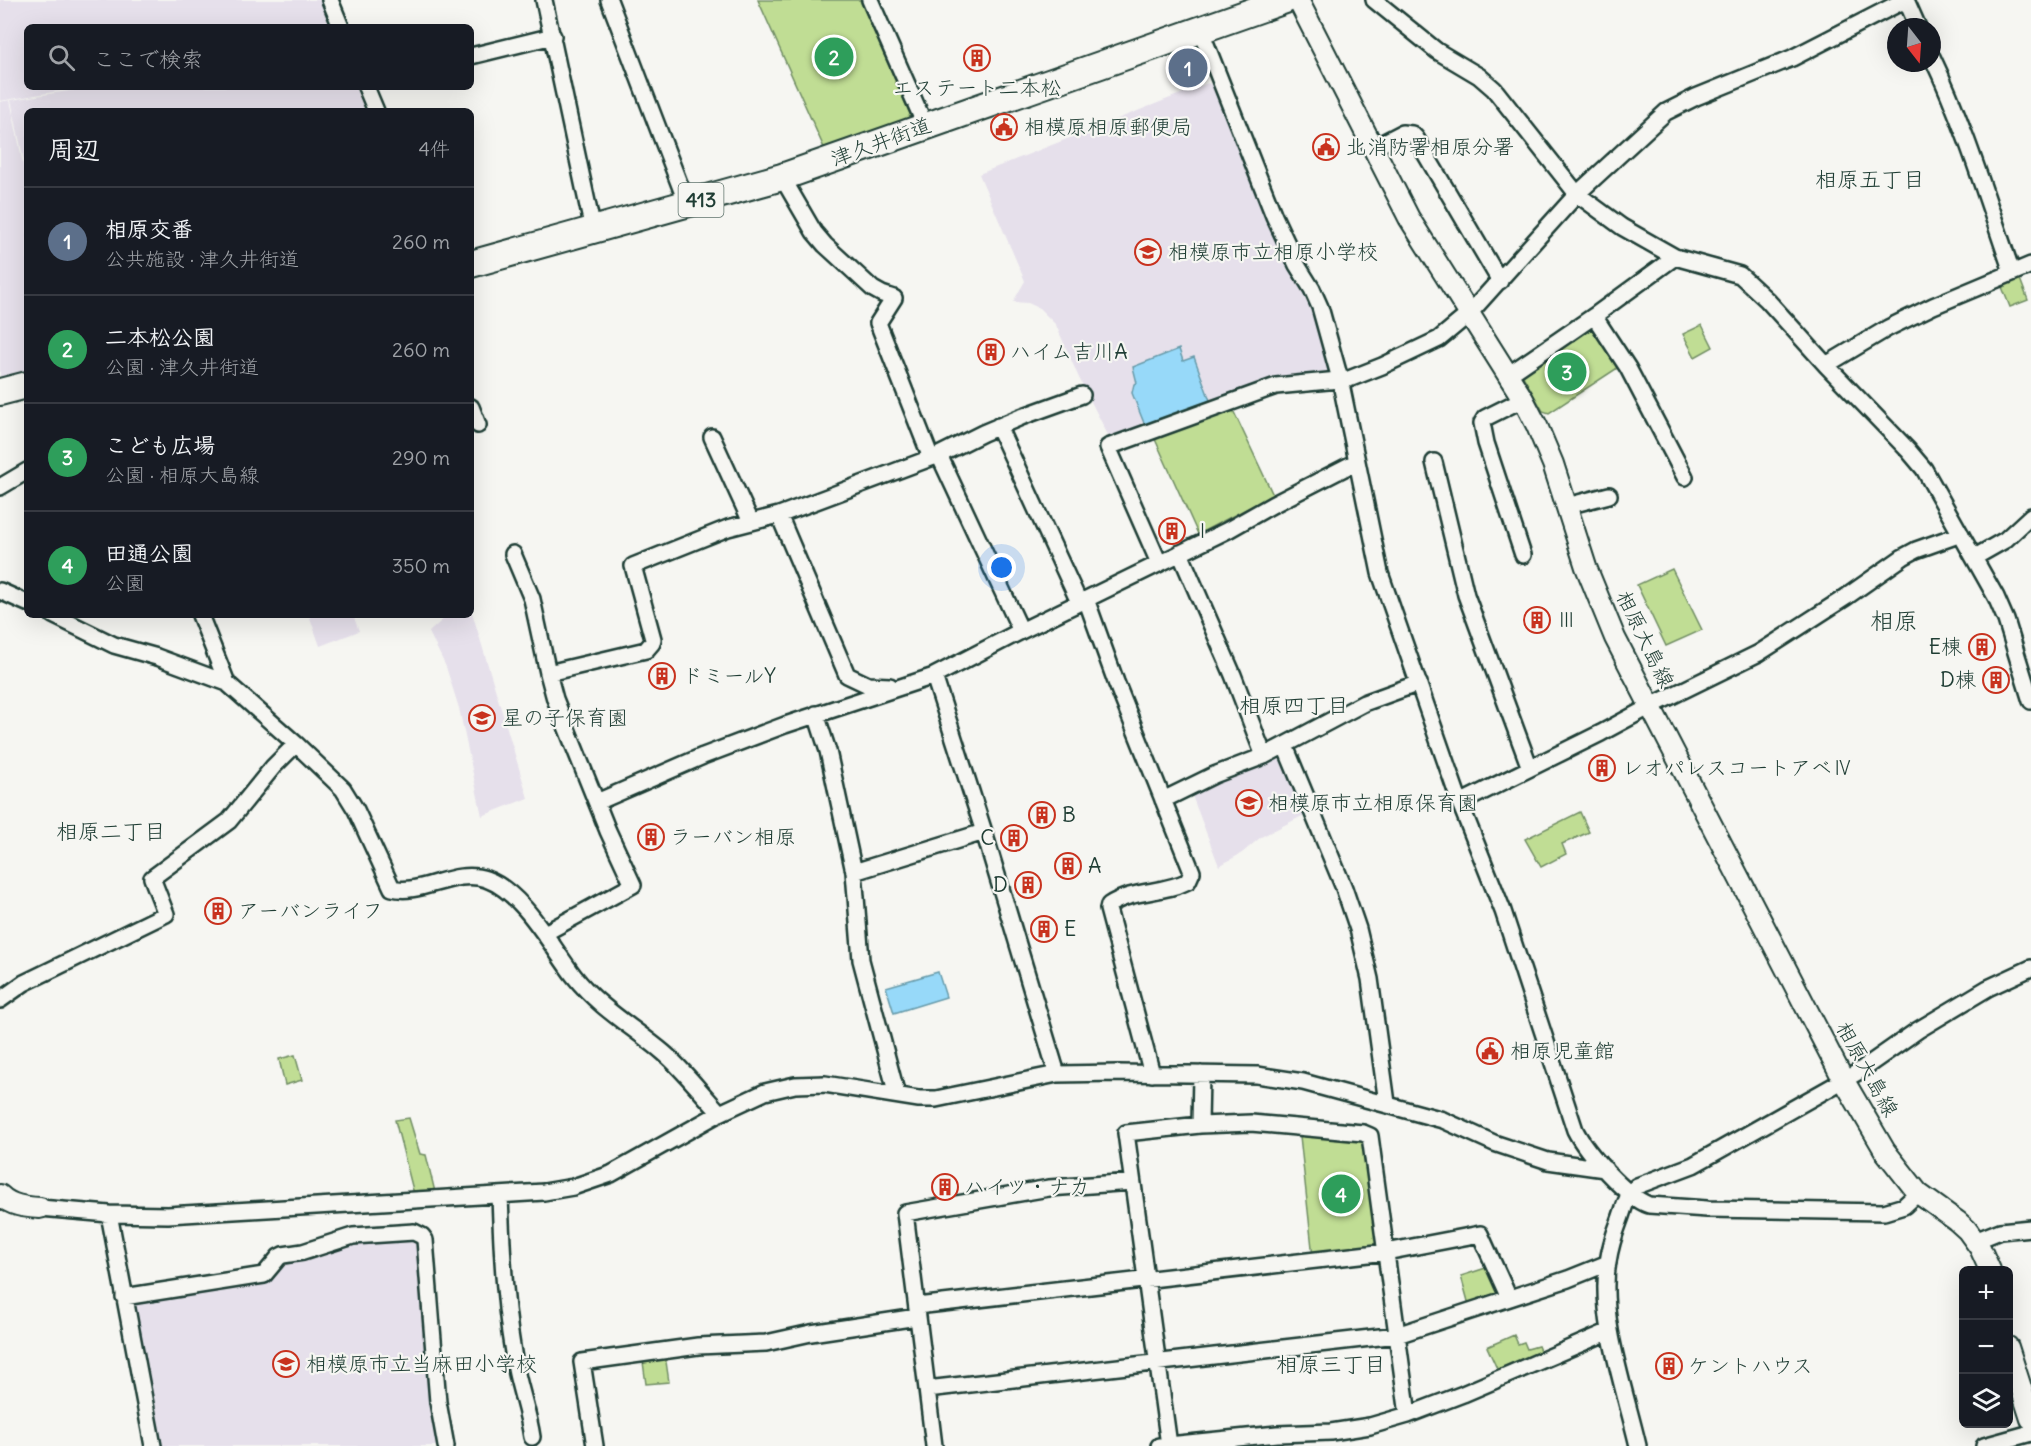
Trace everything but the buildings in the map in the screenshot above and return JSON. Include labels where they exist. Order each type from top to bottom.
[{"type":"highway","name":"津久井街道","points":[[474,263],[782,177],[1285,0]]},
{"type":"highway","points":[[0,392],[24,386]]},
{"type":"street","points":[[330,0],[340,24]]},
{"type":"street","points":[[544,0],[593,230]]},
{"type":"street","points":[[609,0],[687,204]]},
{"type":"street","points":[[870,0],[925,126]]},
{"type":"street","name":"相原大島線","points":[[1298,0],[1409,218],[1523,399],[1545,442],[1596,593],[1615,638],[1843,1079],[1891,1160],[1918,1193],[1957,1221],[1975,1241],[1988,1266]]},
{"type":"street","points":[[1374,0],[1437,51],[1479,76],[1494,89],[1577,194],[1622,227],[1675,257],[1740,275],[1767,300],[1894,435],[1924,469],[1996,597],[2006,620],[2031,701]]},
{"type":"street","points":[[1159,563],[1108,447],[1276,386],[1349,379],[1439,339],[1468,314],[1500,281],[1577,194],[1666,112],[1696,97],[1792,58],[1905,0],[1914,18]]},
{"type":"street","points":[[1200,29],[1274,216],[1320,308],[1340,379],[1380,573],[1460,803],[1503,911],[1575,1130],[1589,1153],[1629,1193],[1642,1203],[1657,1206],[1884,1212],[1904,1206],[1918,1193]]},
{"type":"street","points":[[474,55],[553,36]]},
{"type":"street","points":[[1938,72],[1968,144],[2012,272]]},
{"type":"street","points":[[370,90],[375,108]]},
{"type":"street","points":[[1373,148],[1402,133],[1412,134],[1500,281]]},
{"type":"street","points":[[782,177],[814,232],[825,245],[873,289],[894,298],[878,323],[935,456],[1021,631]]},
{"type":"street","points":[[1508,375],[1675,257]]},
{"type":"street","points":[[1826,365],[1887,328],[2031,265]]},
{"type":"street","points":[[1594,316],[1628,368],[1685,477]]},
{"type":"street","points":[[548,673],[650,648],[653,639],[633,566],[728,528],[779,515],[935,456],[998,426],[1082,395]]},
{"type":"street","points":[[1523,399],[1485,418],[1482,423],[1486,443],[1523,555]]},
{"type":"street","points":[[474,414],[478,425]]},
{"type":"street","points":[[998,426],[1082,601],[1192,872],[1190,878],[1185,882],[1167,889],[1140,893],[1112,902],[1108,909],[1152,1074]]},
{"type":"street","points":[[712,437],[752,522]]},
{"type":"street","points":[[597,802],[703,756],[816,714],[934,676],[1228,530],[1356,462]]},
{"type":"street","points":[[1434,462],[1466,595],[1530,768]]},
{"type":"street","points":[[0,487],[24,473]]},
{"type":"street","points":[[1567,506],[1609,495]]},
{"type":"street","points":[[779,515],[847,675],[862,683],[875,686],[908,683]]},
{"type":"street","points":[[1975,557],[2005,540],[2031,516]]},
{"type":"street","points":[[1460,803],[1759,653],[1903,557],[1961,534]]},
{"type":"street","points":[[1180,553],[1233,675],[1264,756]]},
{"type":"street","points":[[513,554],[532,599],[548,673],[573,745],[633,885],[545,933]]},
{"type":"street","points":[[0,591],[24,602]]},
{"type":"street","points":[[59,618],[114,645],[157,657],[226,683],[343,789],[356,810],[392,888],[407,889],[470,875],[488,879],[509,893],[545,933],[574,976],[606,1010],[664,1053],[720,1113]]},
{"type":"street","points":[[201,618],[226,683]]},
{"type":"street","points":[[934,676],[1057,1074]]},
{"type":"street","points":[[1163,800],[1214,775],[1285,746],[1364,703],[1419,683]]},
{"type":"street","points":[[816,714],[828,751],[854,872],[861,960],[897,1095]]},
{"type":"street","points":[[0,1000],[24,983],[166,914],[152,878],[229,821],[273,767],[296,744]]},
{"type":"street","points":[[1285,746],[1344,888],[1358,928],[1372,990],[1387,1103]]},
{"type":"street","points":[[854,872],[984,832]]},
{"type":"street","points":[[1638,1446],[1610,1331],[1607,1279],[1608,1263],[1615,1234],[1629,1193],[1637,1186],[1694,1165],[1876,1060],[1918,1030],[1988,988],[2031,968]]},
{"type":"street","points":[[0,1195],[16,1205],[40,1208],[109,1214],[179,1215],[559,1191],[610,1174],[755,1095],[795,1085],[825,1084],[919,1099],[936,1099],[1057,1074],[1247,1074],[1278,1077],[1387,1103],[1443,1120],[1518,1152],[1548,1161],[1605,1169]]},
{"type":"street","points":[[1200,1125],[1201,1074]]},
{"type":"street","points":[[1408,1415],[1371,1140],[1367,1134],[1251,1123],[1200,1125],[1126,1134],[1157,1362],[1164,1445],[1277,1434],[1346,1431],[1370,1426],[1408,1415],[1463,1394],[1610,1331]]},
{"type":"street","points":[[934,1446],[905,1213],[1049,1188],[1132,1182]]},
{"type":"street","points":[[500,1195],[505,1290],[517,1374],[529,1416],[532,1437]]},
{"type":"street","points":[[109,1214],[153,1446]]},
{"type":"street","points":[[1975,1241],[2000,1231],[2031,1228]]},
{"type":"street","points":[[124,1297],[264,1275],[279,1257],[353,1236],[418,1233],[424,1240],[438,1402],[446,1446]]},
{"type":"street","points":[[595,1446],[582,1362],[698,1346],[766,1343],[917,1311],[1145,1279],[1386,1252],[1480,1234],[1509,1298]]},
{"type":"street","points":[[927,1389],[1397,1335],[1568,1279],[1608,1263]]},
{"type":"street","points":[[2013,1363],[2031,1419]]},
{"type":"street","points":[[1984,1446],[2031,1432]]},
{"type":"shaded area","points":[[0,0],[323,0],[333,24],[24,24],[24,90],[65,90],[0,101]]},
{"type":"shaded area","name":"相模原市立相原小学校","points":[[1208,83],[1212,85],[1277,241],[1305,294],[1316,321],[1329,370],[1326,374],[1115,439],[1109,437],[1079,378],[1056,325],[1039,308],[1028,303],[1013,302],[1025,281],[979,174]]},
{"type":"shaded area","points":[[75,90],[356,90],[364,108],[24,108],[24,162],[11,100]]},
{"type":"shaded area","points":[[10,100],[24,169],[24,374],[0,379],[0,102]]},
{"type":"shaded area","points":[[310,618],[354,618],[359,631],[320,646]]},
{"type":"shaded area","name":"星の子保育園","points":[[445,618],[474,618],[528,798],[482,816],[459,708],[446,667],[429,632]]},
{"type":"shaded area","name":"相模原市立相原保育園","points":[[1281,752],[1308,813],[1261,837],[1242,853],[1219,866],[1191,793]]},
{"type":"shaded area","name":"相模原市立当麻田小学校","points":[[414,1237],[419,1242],[439,1446],[160,1446],[132,1306],[136,1301],[281,1264],[287,1260],[354,1241]]},
{"type":"green space","points":[[758,0],[860,0],[910,114],[907,121],[825,150]]},
{"type":"green space","points":[[2015,276],[2020,279],[2028,300],[2010,307],[2000,282]]},
{"type":"green space","points":[[1702,325],[1713,347],[1695,357],[1683,334]]},
{"type":"green space","points":[[1587,327],[1595,328],[1617,363],[1616,369],[1549,413],[1543,411],[1523,376],[1524,368]]},
{"type":"green space","points":[[1232,408],[1273,495],[1198,534],[1154,437]]},
{"type":"green space","points":[[1672,569],[1702,630],[1666,646],[1637,585]]},
{"type":"green space","points":[[1580,812],[1589,832],[1562,844],[1566,854],[1541,867],[1525,839]]},
{"type":"green space","points":[[295,1055],[302,1080],[285,1085],[279,1059]]},
{"type":"green space","points":[[409,1118],[420,1154],[426,1155],[435,1192],[414,1194],[395,1120]]},
{"type":"green space","points":[[1300,1136],[1367,1140],[1382,1248],[1313,1257]]},
{"type":"green space","points":[[1489,1267],[1500,1290],[1497,1296],[1469,1305],[1461,1276]]},
{"type":"green space","points":[[1514,1335],[1518,1344],[1524,1342],[1527,1349],[1538,1346],[1542,1355],[1499,1373],[1487,1347]]},
{"type":"green space","points":[[665,1355],[669,1382],[646,1384],[643,1362],[647,1357]]},
{"type":"water","points":[[1179,349],[1183,361],[1194,357],[1211,403],[1146,428],[1132,393],[1134,384],[1137,383],[1133,367]]},
{"type":"water","points":[[938,972],[946,997],[894,1013],[886,987]]},
{"type":"place","name":"二本松公園","points":[[834,57]]},
{"type":"place","name":"エステート二本松","points":[[977,58]]},
{"type":"place","name":"相原交番","points":[[1188,68]]},
{"type":"place","name":"相模原相原郵便局","points":[[1004,127]]},
{"type":"place","name":"北消防署相原分署","points":[[1326,147]]},
{"type":"place","name":"相模原市立相原小学校","points":[[1148,252]]},
{"type":"place","name":"ハイム吉川A","points":[[991,352]]},
{"type":"place","name":"こども広場","points":[[1567,372]]},
{"type":"place","name":"Ⅰ","points":[[1172,531]]},
{"type":"place","name":"Ⅲ","points":[[1537,620]]},
{"type":"place","name":"E棟","points":[[1982,647]]},
{"type":"place","name":"ドミールY","points":[[662,676]]},
{"type":"place","name":"D棟","points":[[1996,680]]},
{"type":"place","name":"星の子保育園","points":[[482,718]]},
{"type":"place","name":"レオパレスコートアベⅣ","points":[[1602,768]]},
{"type":"place","name":"相模原市立相原保育園","points":[[1249,803]]},
{"type":"place","name":"B","points":[[1042,815]]},
{"type":"place","name":"ラーバン相原","points":[[651,837]]},
{"type":"place","name":"C","points":[[1014,838]]},
{"type":"place","name":"A","points":[[1068,866]]},
{"type":"place","name":"D","points":[[1028,885]]},
{"type":"place","name":"アーバンライフ","points":[[218,911]]},
{"type":"place","name":"E","points":[[1044,929]]},
{"type":"place","name":"相原児童館","points":[[1490,1051]]},
{"type":"place","name":"ハイツ・ナカ","points":[[945,1187]]},
{"type":"place","name":"田通公園","points":[[1341,1194]]},
{"type":"place","name":"相模原市立当麻田小学校","points":[[286,1364]]},
{"type":"place","name":"ケントハウス","points":[[1669,1366]]},
{"type":"district","name":"相原五丁目","points":[[1870,179]]},
{"type":"district","name":"相原","points":[[1894,621]]},
{"type":"district","name":"相原四丁目","points":[[1294,705]]},
{"type":"district","name":"相原二丁目","points":[[111,831]]},
{"type":"district","name":"相原三丁目","points":[[1331,1364]]}]
